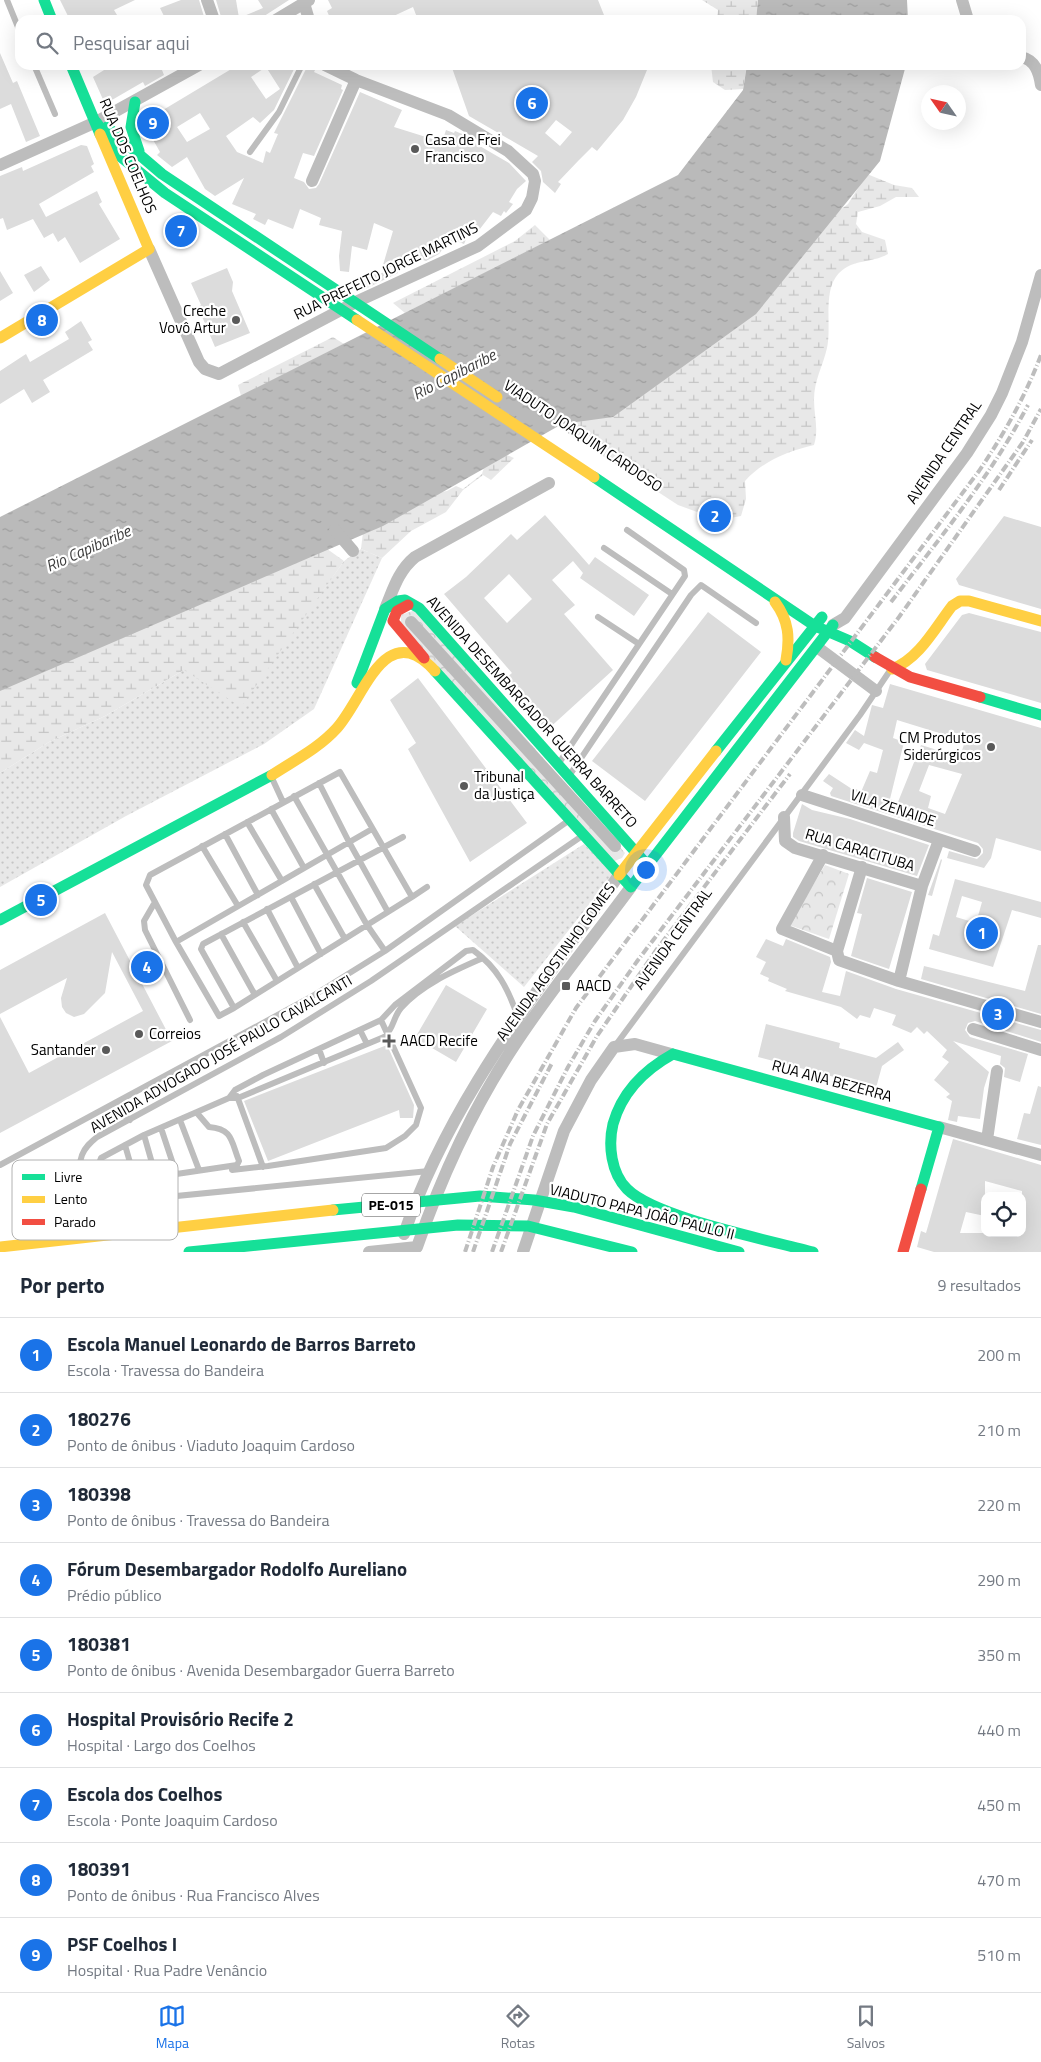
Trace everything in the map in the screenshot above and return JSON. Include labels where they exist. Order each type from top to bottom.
[{"type":"main road","points":[[44,0],[50,15]]},
{"type":"main road","name":"RUA DOS COELHOS","points":[[73,70],[149,249]]},
{"type":"main road","points":[[135,102],[130,121],[130,131],[144,159]]},
{"type":"main road","name":"VIADUTO JOAQUIM CARDOSO","points":[[96,122],[112,129],[144,159],[278,253],[507,403]]},
{"type":"main road","name":"VIADUTO JOAQUIM CARDOSO","points":[[96,122],[120,157],[165,193],[755,585],[817,618],[892,669],[927,683],[1041,715]]},
{"type":"main road","points":[[127,262],[136,240],[136,206],[143,193],[156,189],[165,193]]},
{"type":"main road","points":[[0,338],[149,249]]},
{"type":"main road","points":[[755,585],[781,610],[789,625],[789,644],[785,663]]},
{"type":"main road","name":"AVENIDA DESEMBARGADOR GUERRA BARRETO","points":[[384,609],[398,600],[410,602],[417,606],[648,866]]},
{"type":"main road","points":[[892,669],[909,661],[952,606],[960,601],[969,601],[1041,621]]},
{"type":"main road","points":[[417,606],[408,605],[397,610],[393,621],[424,659],[619,875],[632,887]]},
{"type":"main road","points":[[345,717],[384,609]]},
{"type":"main road","name":"AVENIDA AGOSTINHO GOMES","points":[[619,875],[785,663],[817,618]]},
{"type":"main road","name":"AVENIDA AGOSTINHO GOMES","points":[[632,887],[817,647],[834,631]]},
{"type":"main road","points":[[0,920],[271,775],[323,743],[336,731],[381,661],[398,653],[409,653],[424,659]]},
{"type":"main road","points":[[672,1054],[646,1070],[623,1101],[610,1131],[614,1163],[627,1189],[653,1206],[813,1252]]},
{"type":"main road","name":"RUA ANA BEZERRA","points":[[672,1054],[939,1127]]},
{"type":"main road","points":[[903,1252],[939,1127]]},
{"type":"main road","name":"VIADUTO PAPA JOÃO PAULO II","points":[[178,1227],[480,1196],[534,1200],[574,1207],[739,1252]]},
{"type":"main road","name":"PE-015","points":[[189,1252],[458,1225],[528,1226],[632,1252]]},
{"type":"main road","points":[[578,1237],[602,1252]]},
{"type":"main road","points":[[21,1240],[38,1244]]},
{"type":"main road","name":"VIADUTO PAPA JOÃO PAULO II","points":[[0,1247],[70,1240]]},
{"type":"street","points":[[208,0],[212,15]]},
{"type":"street","points":[[962,0],[966,15]]},
{"type":"street","points":[[284,15],[307,1],[308,15]]},
{"type":"street","points":[[1026,60],[1033,63],[1039,72],[1041,85]]},
{"type":"street","points":[[0,165],[96,122],[190,70]]},
{"type":"street","name":"RUA PREFEITO JORGE MARTINS","points":[[205,369],[219,374],[358,301],[478,246],[526,210],[532,198],[535,181],[533,174],[508,151],[448,115],[356,80],[335,70]]},
{"type":"street","points":[[312,181],[356,80]]},
{"type":"street","name":"RUA DOS COELHOS","points":[[149,249],[199,362],[205,369]]},
{"type":"street","name":"AVENIDA CENTRAL","points":[[834,631],[981,432],[1002,393],[1022,342],[1041,275]]},
{"type":"street","points":[[384,609],[398,576],[405,565],[415,557],[548,483]]},
{"type":"street","points":[[817,647],[876,691]]},
{"type":"street","name":"VILA ZENAIDE","points":[[802,795],[975,851]]},
{"type":"street","name":"RUA CARACITUBA","points":[[784,817],[786,841],[788,844],[922,886]]},
{"type":"street","points":[[899,981],[922,886],[939,840]]},
{"type":"street","points":[[823,855],[782,929],[837,951]]},
{"type":"street","points":[[862,867],[837,951],[838,958],[842,963],[1041,1022]]},
{"type":"street","name":"AVENIDA AGOSTINHO GOMES","points":[[399,1250],[429,1171],[456,1114],[518,1016],[546,981],[619,875]]},
{"type":"street","name":"AVENIDA AGOSTINHO GOMES","points":[[417,1250],[445,1173],[475,1112],[511,1050],[632,887]]},
{"type":"street","points":[[973,1029],[1041,1050]]},
{"type":"street","name":"RUA ANA BEZERRA","points":[[614,1047],[635,1044],[672,1054]]},
{"type":"street","name":"AVENIDA CENTRAL","points":[[524,1252],[564,1131],[591,1080],[614,1047]]},
{"type":"street","points":[[987,1140],[997,1071]]},
{"type":"street","name":"RUA ANA BEZERRA","points":[[939,1127],[1041,1155]]},
{"type":"street","points":[[369,1252],[417,1250]]},
{"type":"lane","points":[[7,0],[15,20]]},
{"type":"lane","points":[[36,70],[55,114]]},
{"type":"lane","points":[[250,152],[279,112],[300,70]]},
{"type":"lane","points":[[558,764],[685,576],[684,570],[627,530]]},
{"type":"lane","points":[[604,548],[672,594]]},
{"type":"lane","points":[[569,777],[691,595],[700,585],[756,623]]},
{"type":"lane","points":[[598,617],[639,644]]},
{"type":"lane","name":"AVENIDA CENTRAL","points":[[614,1047],[802,795],[892,669]]},
{"type":"lane","points":[[412,897],[340,772],[150,875],[146,885],[216,1015],[222,1015],[234,1008],[412,897],[427,887]]},
{"type":"lane","points":[[271,775],[284,802]]},
{"type":"lane","points":[[319,783],[388,912]]},
{"type":"lane","points":[[294,796],[367,925],[385,951]]},
{"type":"lane","points":[[271,809],[304,868]]},
{"type":"lane","name":"AVENIDA ADVOGADO JOSÉ PAULO CAVALCANTI","points":[[0,1165],[311,997],[385,951],[569,820]]},
{"type":"lane","points":[[247,822],[282,881]]},
{"type":"lane","points":[[176,942],[372,829]]},
{"type":"lane","points":[[225,834],[258,894]]},
{"type":"lane","name":"AVENIDA ADVOGADO JOSÉ PAULO CAVALCANTI","points":[[81,1160],[87,1146],[97,1137],[281,1037],[363,986],[583,835]]},
{"type":"lane","points":[[234,1008],[201,949],[202,944],[403,837]]},
{"type":"lane","points":[[202,846],[238,906]]},
{"type":"lane","points":[[314,884],[345,939]]},
{"type":"lane","points":[[291,897],[321,954]]},
{"type":"lane","points":[[154,902],[144,921],[145,930],[190,1020]]},
{"type":"lane","points":[[267,909],[298,968]]},
{"type":"lane","points":[[243,922],[277,981]]},
{"type":"lane","points":[[221,934],[254,995]]},
{"type":"lane","points":[[101,1160],[124,1145],[198,1113],[228,1098],[235,1090],[381,1020],[395,1005],[466,951],[473,950],[483,958],[505,983],[518,1016],[530,1024]]},
{"type":"lane","points":[[228,1098],[238,1098],[268,1086],[388,1034],[400,1009],[406,1003],[457,969],[483,958]]},
{"type":"lane","points":[[201,1170],[215,1171],[263,1167],[386,1148],[404,1136],[416,1125],[421,1108],[381,1020]]},
{"type":"lane","points":[[360,1030],[367,1044]]},
{"type":"lane","points":[[319,1049],[324,1063]]},
{"type":"lane","points":[[263,1076],[268,1086]]},
{"type":"lane","points":[[235,1090],[263,1167]]},
{"type":"lane","points":[[120,1101],[119,1112],[130,1120]]},
{"type":"lane","points":[[178,1173],[237,1166],[239,1161],[228,1133],[222,1128],[208,1126],[198,1113]]},
{"type":"lane","points":[[180,1120],[201,1170]]},
{"type":"lane","points":[[161,1128],[172,1160]]},
{"type":"lane","points":[[144,1136],[151,1160]]},
{"type":"lane","points":[[124,1145],[129,1160]]},
{"type":"lane","name":"AVENIDA ADVOGADO JOSÉ PAULO CAVALCANTI","points":[[178,1196],[429,1171]]},
{"type":"green space","points":[[702,0],[758,0],[756,15],[718,15],[718,10]]},
{"type":"green space","points":[[712,70],[746,70],[743,89],[725,90],[713,82]]},
{"type":"green space","points":[[867,174],[894,185],[912,188],[919,197],[896,197],[880,206],[858,212],[856,224],[862,232],[885,240],[888,254],[851,265],[839,273],[834,280],[829,299],[827,348],[814,393],[816,428],[814,445],[776,458],[752,474],[745,481],[746,499],[741,516],[719,520],[678,505],[563,430],[567,421],[848,204]]},
{"type":"green space","points":[[535,225],[550,240],[405,313],[393,303],[515,241]]},
{"type":"green space","points":[[333,337],[344,344],[241,396],[238,385]]},
{"type":"green space","points":[[504,454],[514,458],[491,480],[483,475],[463,490],[446,512],[411,531],[382,558],[361,549],[363,532],[435,493],[447,491],[456,486],[463,489],[482,474],[485,464]]},
{"type":"green space","points":[[323,546],[344,561],[241,707],[184,670],[105,716],[49,742],[0,773],[0,677]]},
{"type":"green space","points":[[361,549],[382,558],[314,709],[264,744],[126,816],[0,887],[0,773],[49,742],[105,716],[184,670],[318,597],[344,561]]},
{"type":"green space","points":[[415,610],[625,853],[622,858],[612,862],[401,628],[401,615]]},
{"type":"green space","points":[[584,844],[613,874],[524,987],[455,926]]},
{"type":"green space","points":[[825,865],[849,874],[829,939],[789,925]]},
{"type":"water","points":[[758,0],[907,0],[908,15],[756,15]]},
{"type":"water","name":"Rio Capibaribe","points":[[746,70],[905,70],[880,161],[756,314],[613,417],[562,424],[383,526],[0,691],[0,517],[678,175],[743,90]]},
{"type":"building","points":[[60,0],[135,0],[114,10],[117,15],[68,15]]},
{"type":"building","points":[[181,0],[199,0],[204,15],[164,15],[160,8]]},
{"type":"building","points":[[216,0],[236,0],[238,15],[220,15]]},
{"type":"building","points":[[258,0],[289,0],[266,15],[246,15],[263,8]]},
{"type":"building","points":[[328,0],[598,0],[604,15],[416,15],[413,7],[396,15],[329,15],[327,11],[332,8]]},
{"type":"building","points":[[0,53],[13,83],[17,81],[40,136],[26,142],[11,104],[0,109]]},
{"type":"building","points":[[104,70],[162,70],[164,75],[145,86],[143,82],[105,104],[93,77]]},
{"type":"building","points":[[230,70],[262,70],[251,77],[266,99],[280,89],[268,70],[294,70],[274,110],[260,123],[253,117],[226,136],[237,152],[263,163],[266,151],[270,153],[278,134],[274,133],[306,70],[315,70],[314,72],[342,85],[341,89],[343,90],[314,156],[303,153],[294,178],[304,182],[309,189],[316,188],[319,184],[360,92],[402,110],[394,127],[442,142],[446,130],[454,133],[455,131],[467,136],[466,138],[509,163],[526,181],[517,189],[509,202],[513,204],[506,213],[504,211],[501,216],[493,212],[476,234],[471,237],[468,235],[464,244],[454,240],[452,244],[448,242],[439,254],[426,261],[420,259],[418,263],[405,259],[401,269],[383,265],[393,231],[374,223],[367,250],[352,246],[349,272],[340,271],[339,256],[342,231],[319,225],[321,218],[300,209],[293,229],[268,219],[265,225],[253,219],[256,214],[232,204],[244,178],[215,196],[205,189],[187,157],[172,167],[157,155],[160,152],[143,122]],"holes":[[[200,113],[210,129],[187,142],[177,127]]]},
{"type":"building","points":[[453,70],[647,70],[636,97],[623,120],[597,151],[592,147],[558,182],[561,184],[555,193],[543,182],[541,171],[532,162],[538,156],[469,116]],"holes":[[[556,120],[572,132],[560,146],[545,133]]]},
{"type":"building","points":[[81,145],[87,146],[94,164],[91,166],[94,172],[39,204],[46,217],[97,191],[102,202],[99,204],[120,239],[80,263],[65,237],[58,242],[53,233],[44,238],[33,219],[7,230],[3,218],[0,219],[0,176],[22,167],[23,171]]},
{"type":"building","points":[[41,266],[50,280],[34,292],[24,275]]},
{"type":"building","name":"Creche Vovô Artur","points":[[227,268],[233,282],[232,291],[250,333],[215,347],[198,307],[201,305],[191,283]]},
{"type":"building","points":[[397,270],[398,273],[361,291],[360,287],[356,287],[355,278]]},
{"type":"building","points":[[0,271],[13,293],[0,301]]},
{"type":"building","points":[[81,321],[92,340],[88,342],[93,350],[43,380],[50,392],[32,403],[24,389],[0,404],[0,371],[26,354],[30,362],[69,339],[65,332]]},
{"type":"building","points":[[545,515],[589,565],[595,557],[649,595],[634,616],[580,578],[583,573],[573,561],[552,580],[575,605],[564,614],[613,670],[546,731],[502,681],[512,673],[444,594],[466,577],[511,534],[517,540]],"holes":[[[509,574],[532,599],[507,623],[484,598]]]},
{"type":"building","points":[[1004,516],[1041,527],[1041,609],[959,585],[956,579]]},
{"type":"building","points":[[708,612],[761,652],[645,801],[592,761]]},
{"type":"building","points":[[969,613],[1041,632],[1041,703],[927,670],[925,664],[962,615]]},
{"type":"building","name":"Tribunal da Justiça","points":[[418,678],[527,823],[470,862],[408,749],[416,743],[390,700]]},
{"type":"building","points":[[890,684],[1041,728],[1041,851],[996,838],[991,858],[984,868],[947,858],[949,851],[977,859],[983,853],[983,849],[978,843],[831,796],[830,793],[833,788],[823,781],[829,774],[855,791],[856,789],[861,792],[870,771],[877,773],[883,750],[864,743],[859,750],[846,743],[855,730],[864,736],[872,705],[883,708]],"holes":[[[897,720],[965,741],[960,757],[921,745],[898,802],[890,799],[904,742],[893,738]],[[929,765],[962,774],[945,814],[928,808],[931,796],[919,791]]]},
{"type":"building","points":[[802,804],[812,810],[850,819],[929,845],[917,876],[799,841],[793,837],[793,833]]},
{"type":"building","points":[[941,859],[932,896],[928,895]]},
{"type":"building","points":[[867,878],[912,892],[889,969],[851,956],[862,914],[857,913]]},
{"type":"building","points":[[955,879],[1041,902],[1041,918],[1012,910],[993,967],[929,949],[933,934],[939,936]],"holes":[[[962,896],[982,902],[976,923],[956,917]]]},
{"type":"building","points":[[105,913],[172,1041],[0,1133],[0,1017],[29,1073],[143,1011],[112,952],[105,993],[84,1014],[74,1017],[66,1013],[62,1007],[61,998],[67,978],[0,1014],[0,970]]},
{"type":"building","points":[[766,939],[783,946],[786,939],[830,957],[831,962],[822,992],[840,996],[846,971],[896,989],[1041,1030],[1041,1042],[975,1021],[968,1023],[965,1030],[970,1037],[1028,1054],[1020,1082],[1004,1077],[1005,1068],[1000,1064],[1001,1056],[953,1041],[989,1072],[984,1088],[980,1119],[958,1116],[957,1122],[948,1120],[952,1101],[946,1097],[950,1094],[934,1080],[949,1062],[942,1057],[947,1050],[927,1031],[924,1034],[917,1027],[911,1033],[892,1025],[896,1015],[874,1008],[870,1018],[860,1015],[857,1019],[841,1007],[785,991],[787,989],[768,981],[769,978],[760,974],[766,962],[756,957]]},
{"type":"building","points":[[1038,945],[1041,945],[1041,1014],[921,979],[924,966],[1025,991]]},
{"type":"building","points":[[446,985],[487,1009],[456,1062],[415,1038]]},
{"type":"building","points":[[766,1024],[840,1043],[839,1048],[876,1058],[898,1042],[904,1050],[882,1066],[876,1088],[758,1057]]},
{"type":"building","points":[[387,1045],[414,1105],[413,1118],[400,1118],[399,1110],[268,1161],[244,1101]]},
{"type":"building","points":[[1038,1086],[1041,1087],[1041,1145],[1017,1139],[1024,1113],[1030,1114]]},
{"type":"building","points":[[953,1139],[1041,1165],[1041,1252],[934,1252],[917,1247],[921,1231],[926,1233]]},
{"type":"waterway","points":[[335,530],[353,551]]},
{"type":"waterway","points":[[411,622],[615,846]]},
{"type":"railway","points":[[465,1252],[493,1167],[518,1110],[576,1008],[979,471],[1013,415],[1041,355]]},
{"type":"railway","points":[[891,602],[981,482],[1028,405]]},
{"type":"railway","points":[[492,1252],[533,1136],[568,1067],[595,1021],[638,960],[899,617],[1023,442],[1041,409]]},
{"type":"railway","points":[[999,490],[1032,440]]},
{"type":"railway","points":[[501,1252],[547,1124],[597,1036],[657,949],[790,774]]},
{"type":"railway","points":[[473,1252],[510,1144],[552,1063]]},
{"type":"traffic: fast","points":[[44,0],[50,15]]},
{"type":"traffic: fast","points":[[73,70],[100,134]]},
{"type":"traffic: fast","points":[[135,102],[131,127],[139,151]]},
{"type":"traffic: fast","points":[[96,122],[121,157],[165,193],[357,320]]},
{"type":"traffic: fast","points":[[107,127],[162,174],[440,359]]},
{"type":"traffic: fast","points":[[594,477],[815,626],[850,641],[875,657]]},
{"type":"traffic: fast","points":[[357,683],[385,609],[398,601],[405,600],[419,608],[648,866]]},
{"type":"traffic: fast","points":[[716,751],[822,617]]},
{"type":"traffic: fast","points":[[435,671],[631,887],[833,625]]},
{"type":"traffic: fast","points":[[980,697],[1041,715]]},
{"type":"traffic: fast","points":[[0,920],[272,775]]},
{"type":"traffic: fast","points":[[673,1054],[939,1127],[921,1189]]},
{"type":"traffic: fast","points":[[673,1054],[653,1067],[636,1083],[628,1092],[617,1112],[611,1141],[612,1158],[617,1175],[627,1189],[642,1200],[687,1219],[813,1252]]},
{"type":"traffic: fast","points":[[333,1210],[480,1196],[534,1200],[574,1207],[739,1252]]},
{"type":"traffic: fast","points":[[189,1252],[458,1225],[528,1226],[632,1252]]},
{"type":"traffic: slow","points":[[0,338],[149,249],[100,134]]},
{"type":"traffic: slow","points":[[357,320],[594,477]]},
{"type":"traffic: slow","points":[[440,359],[497,397]]},
{"type":"traffic: slow","points":[[892,669],[910,658],[933,633],[952,606],[960,601],[969,601],[1041,621]]},
{"type":"traffic: slow","points":[[775,602],[786,623],[788,637],[786,660]]},
{"type":"traffic: slow","points":[[272,775],[322,742],[337,728],[377,668],[389,657],[402,652],[418,656],[435,671]]},
{"type":"traffic: slow","points":[[619,875],[716,751]]},
{"type":"traffic: slow","points":[[178,1227],[333,1210]]},
{"type":"traffic: slow","points":[[0,1247],[63,1240]]},
{"type":"traffic: jam","points":[[408,605],[397,611],[393,621],[424,658]]},
{"type":"traffic: jam","points":[[875,657],[910,677],[980,697]]},
{"type":"traffic: jam","points":[[903,1252],[921,1189]]},
{"type":"place","name":"Hospital Provisório Recife 2","points":[[532,103]]},
{"type":"place","name":"PSF Coelhos I","points":[[153,123]]},
{"type":"place","name":"Casa de Frei Francisco","points":[[415,149]]},
{"type":"place","name":"Escola dos Coelhos","points":[[181,231]]},
{"type":"place","name":"180391","points":[[42,320]]},
{"type":"place","name":"Creche Vovô Artur","points":[[236,320]]},
{"type":"place","name":"180276","points":[[715,516]]},
{"type":"place","name":"CM Produtos Siderúrgicos","points":[[991,747]]},
{"type":"place","name":"Tribunal da Justiça","points":[[464,786]]},
{"type":"place","name":"180381","points":[[41,900]]},
{"type":"place","name":"Escola Manuel Leonardo de Barros Barreto","points":[[982,933]]},
{"type":"place","name":"Fórum Desembargador Rodolfo Aureliano","points":[[147,967]]},
{"type":"place","name":"AACD","points":[[566,986]]},
{"type":"place","name":"180398","points":[[998,1014]]},
{"type":"place","name":"Correios","points":[[139,1034]]},
{"type":"place","name":"AACD Recife","points":[[389,1041]]},
{"type":"place","name":"Santander","points":[[106,1050]]}]
